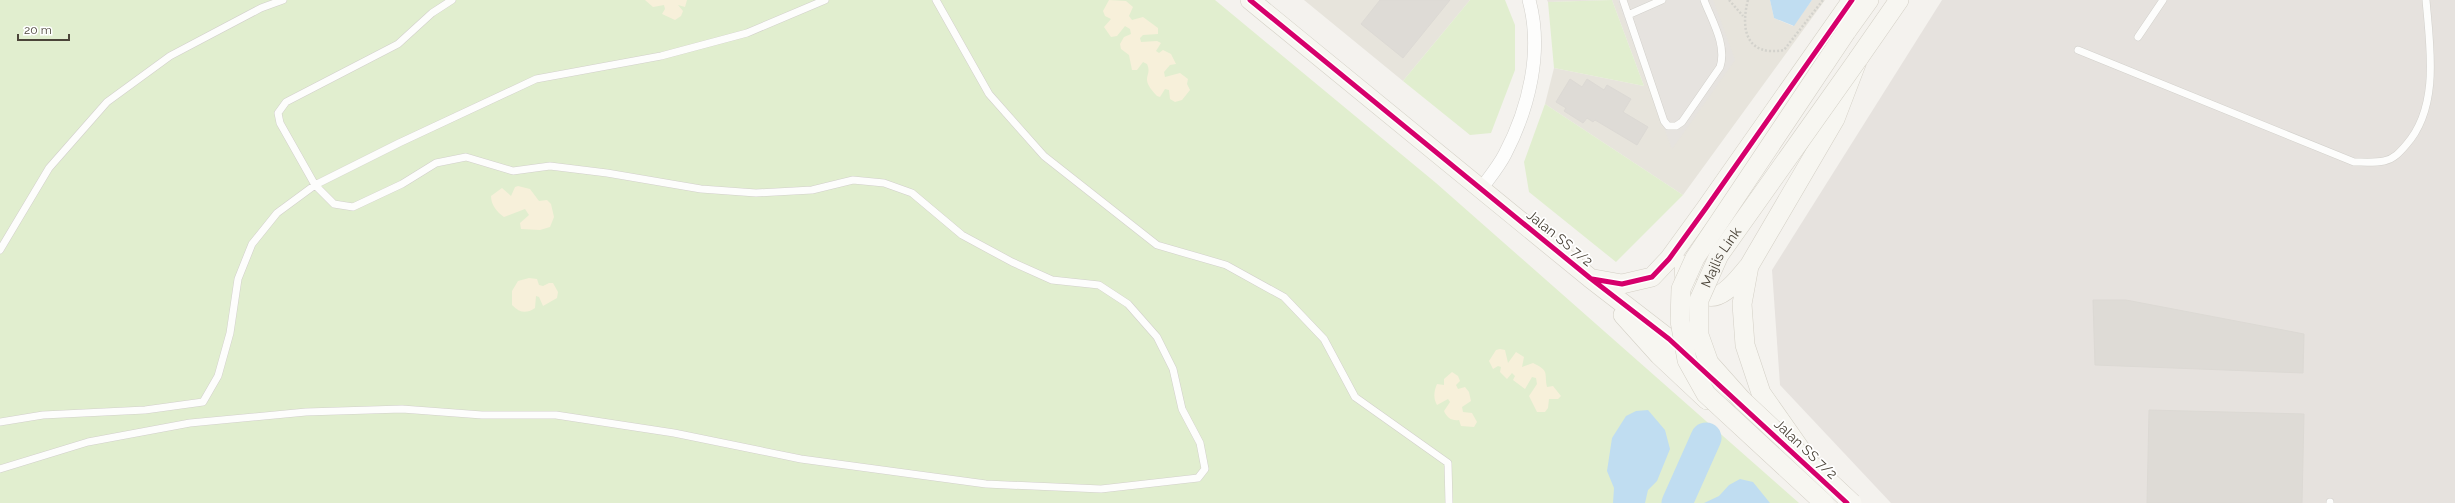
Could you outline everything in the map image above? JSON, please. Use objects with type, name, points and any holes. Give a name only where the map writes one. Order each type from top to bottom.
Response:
[{"type":"street","name":"Jalan SS 7/2","points":[[1250,0],[1590,278],[1669,339],[1847,503]]},
{"type":"street","points":[[1481,189],[1505,154],[1529,94],[1534,45],[1529,0]]},
{"type":"street","points":[[1590,278],[1622,284],[1652,277],[1669,258],[1706,208],[1852,0]]},
{"type":"street","name":"Majlis Link","points":[[1824,503],[1706,394],[1687,360],[1680,321],[1681,289],[1695,258],[1869,0]]},
{"type":"street","name":"Majlis Link","points":[[1852,503],[1742,400],[1709,363],[1699,335],[1699,300],[1719,255],[1899,0]]},
{"type":"street","points":[[1706,208],[1689,241],[1684,266],[1685,283],[1705,296],[1718,294],[1728,288],[1749,266],[1835,119],[1858,59]]},
{"type":"street","points":[[1749,266],[1742,304],[1745,345],[1761,393],[1824,482]]},
{"type":"street","name":"Jalan SS 7/2","points":[[1590,278],[1659,355],[1816,503]]},
{"type":"lane","points":[[0,250],[48,168],[106,102],[170,56],[261,8],[283,0]]},
{"type":"lane","points":[[0,469],[88,442],[190,423],[306,412],[402,409],[482,416],[556,416],[674,433],[801,459],[986,484],[1101,489],[1198,478],[1205,470],[1200,443],[1182,409],[1173,368],[1156,337],[1128,304],[1099,285],[1052,280],[1012,262],[962,235],[912,193],[884,183],[853,180],[812,190],[756,193],[701,189],[607,173],[550,166],[513,171],[466,157],[436,163],[402,184],[353,207],[334,204],[315,185],[280,123],[278,113],[286,102],[398,44],[432,13],[452,0]]},
{"type":"lane","points":[[0,422],[43,416],[145,410],[204,402],[218,376],[230,333],[238,279],[252,244],[277,213],[315,185],[399,143],[536,79],[661,56],[747,33],[825,0]]},
{"type":"lane","points":[[936,0],[989,94],[1044,156],[1156,245],[1226,265],[1284,297],[1324,339],[1355,396],[1448,463],[1449,503]]},
{"type":"lane","points":[[1623,0],[1664,120],[1668,126],[1676,126],[1682,122],[1720,67],[1724,57],[1722,45],[1704,0]]},
{"type":"lane","points":[[1628,14],[1662,0]]},
{"type":"lane","points":[[2138,37],[2163,0]]},
{"type":"lane","points":[[2078,50],[2354,162],[2384,161],[2395,156],[2418,132],[2427,110],[2431,53],[2426,0]]},
{"type":"path","points":[[1730,0],[1744,16]]},
{"type":"path","points":[[1748,0],[1744,16],[1749,40],[1757,49],[1771,52],[1784,50],[1823,0]]},
{"type":"shaded area","points":[[1304,0],[1470,0],[1403,81]]},
{"type":"shaded area","points":[[1547,0],[1612,0],[1548,2]]},
{"type":"shaded area","points":[[1612,0],[1770,0],[1774,18],[1793,26],[1812,0],[1825,0],[1683,195],[1545,104],[1554,68],[1644,86]]},
{"type":"shaded area","points":[[1617,0],[1713,0],[1735,60],[1672,149]]},
{"type":"shaded area","points":[[1942,0],[2455,0],[2455,503],[1891,503],[1780,385],[1772,270]]},
{"type":"green space","points":[[0,0],[1215,0],[1436,183],[1799,503],[0,503]]},
{"type":"green space","points":[[1470,0],[1505,0],[1515,25],[1515,70],[1491,133],[1470,135],[1403,81]]},
{"type":"green space","points":[[1612,0],[1644,86],[1554,68],[1548,2]]},
{"type":"green space","points":[[1545,104],[1683,195],[1616,262],[1529,192],[1524,162]]},
{"type":"sand","points":[[645,0],[687,0],[685,7],[678,5],[683,11],[681,16],[675,20],[662,14],[665,9],[664,5],[653,7]]},
{"type":"sand","points":[[1109,0],[1126,1],[1133,7],[1129,16],[1132,20],[1143,17],[1158,28],[1158,34],[1143,35],[1140,38],[1141,42],[1157,41],[1161,43],[1156,51],[1159,53],[1163,50],[1171,54],[1176,64],[1170,65],[1164,72],[1165,77],[1180,73],[1188,79],[1187,84],[1190,90],[1182,100],[1175,102],[1170,99],[1169,90],[1165,89],[1160,97],[1157,96],[1147,81],[1147,64],[1143,62],[1137,70],[1132,70],[1129,55],[1121,49],[1120,44],[1124,37],[1131,34],[1130,29],[1125,26],[1117,36],[1111,37],[1104,27],[1111,19],[1105,16],[1103,11]]},
{"type":"sand","points":[[518,186],[530,189],[539,201],[547,200],[551,204],[554,217],[550,227],[540,230],[521,229],[520,223],[529,215],[525,209],[504,217],[497,211],[493,205],[491,196],[502,188],[511,196],[515,187]]},
{"type":"sand","points":[[529,278],[537,279],[539,285],[543,286],[553,283],[558,292],[557,298],[543,306],[539,297],[536,296],[535,308],[523,312],[512,305],[512,291],[518,281]]},
{"type":"sand","points":[[1496,350],[1505,350],[1508,363],[1516,352],[1524,357],[1522,367],[1533,363],[1544,370],[1547,387],[1553,386],[1561,396],[1558,399],[1549,399],[1548,408],[1545,412],[1537,412],[1529,396],[1537,384],[1536,378],[1532,377],[1525,389],[1513,380],[1515,376],[1512,373],[1507,379],[1500,372],[1501,367],[1498,366],[1493,369],[1489,361]]},
{"type":"sand","points":[[1452,372],[1458,376],[1460,381],[1456,385],[1458,389],[1465,387],[1469,392],[1471,401],[1462,407],[1463,412],[1472,413],[1477,422],[1474,427],[1461,426],[1459,420],[1454,420],[1447,416],[1444,411],[1450,402],[1448,399],[1437,405],[1435,400],[1434,394],[1437,384],[1444,385],[1444,379]]},
{"type":"water","points":[[1770,0],[1812,0],[1794,26],[1774,18]]},
{"type":"water","points":[[1648,410],[1665,430],[1670,449],[1657,481],[1648,490],[1645,503],[1613,503],[1614,488],[1607,471],[1612,438],[1626,416],[1636,411]]},
{"type":"water","points":[[1740,479],[1753,482],[1770,503],[1704,503],[1719,496],[1729,485]]},
{"type":"building","points":[[1380,0],[1450,0],[1403,58],[1361,24]]},
{"type":"building","points":[[1570,79],[1582,87],[1587,79],[1604,90],[1607,85],[1631,99],[1623,112],[1648,127],[1637,145],[1595,120],[1593,122],[1587,118],[1583,123],[1564,111],[1566,108],[1556,102]]},
{"type":"building","points":[[2093,300],[2126,300],[2304,334],[2303,373],[2095,365]]},
{"type":"building","points":[[2149,410],[2304,414],[2302,503],[2147,503]]},
{"type":"waterway","points":[[1677,503],[1706,438]]},
{"type":"cycle path","points":[[1250,0],[1590,278],[1669,339],[1847,503]]},
{"type":"cycle path","points":[[1592,279],[1622,284],[1652,277],[1669,259],[1852,0]]}]
